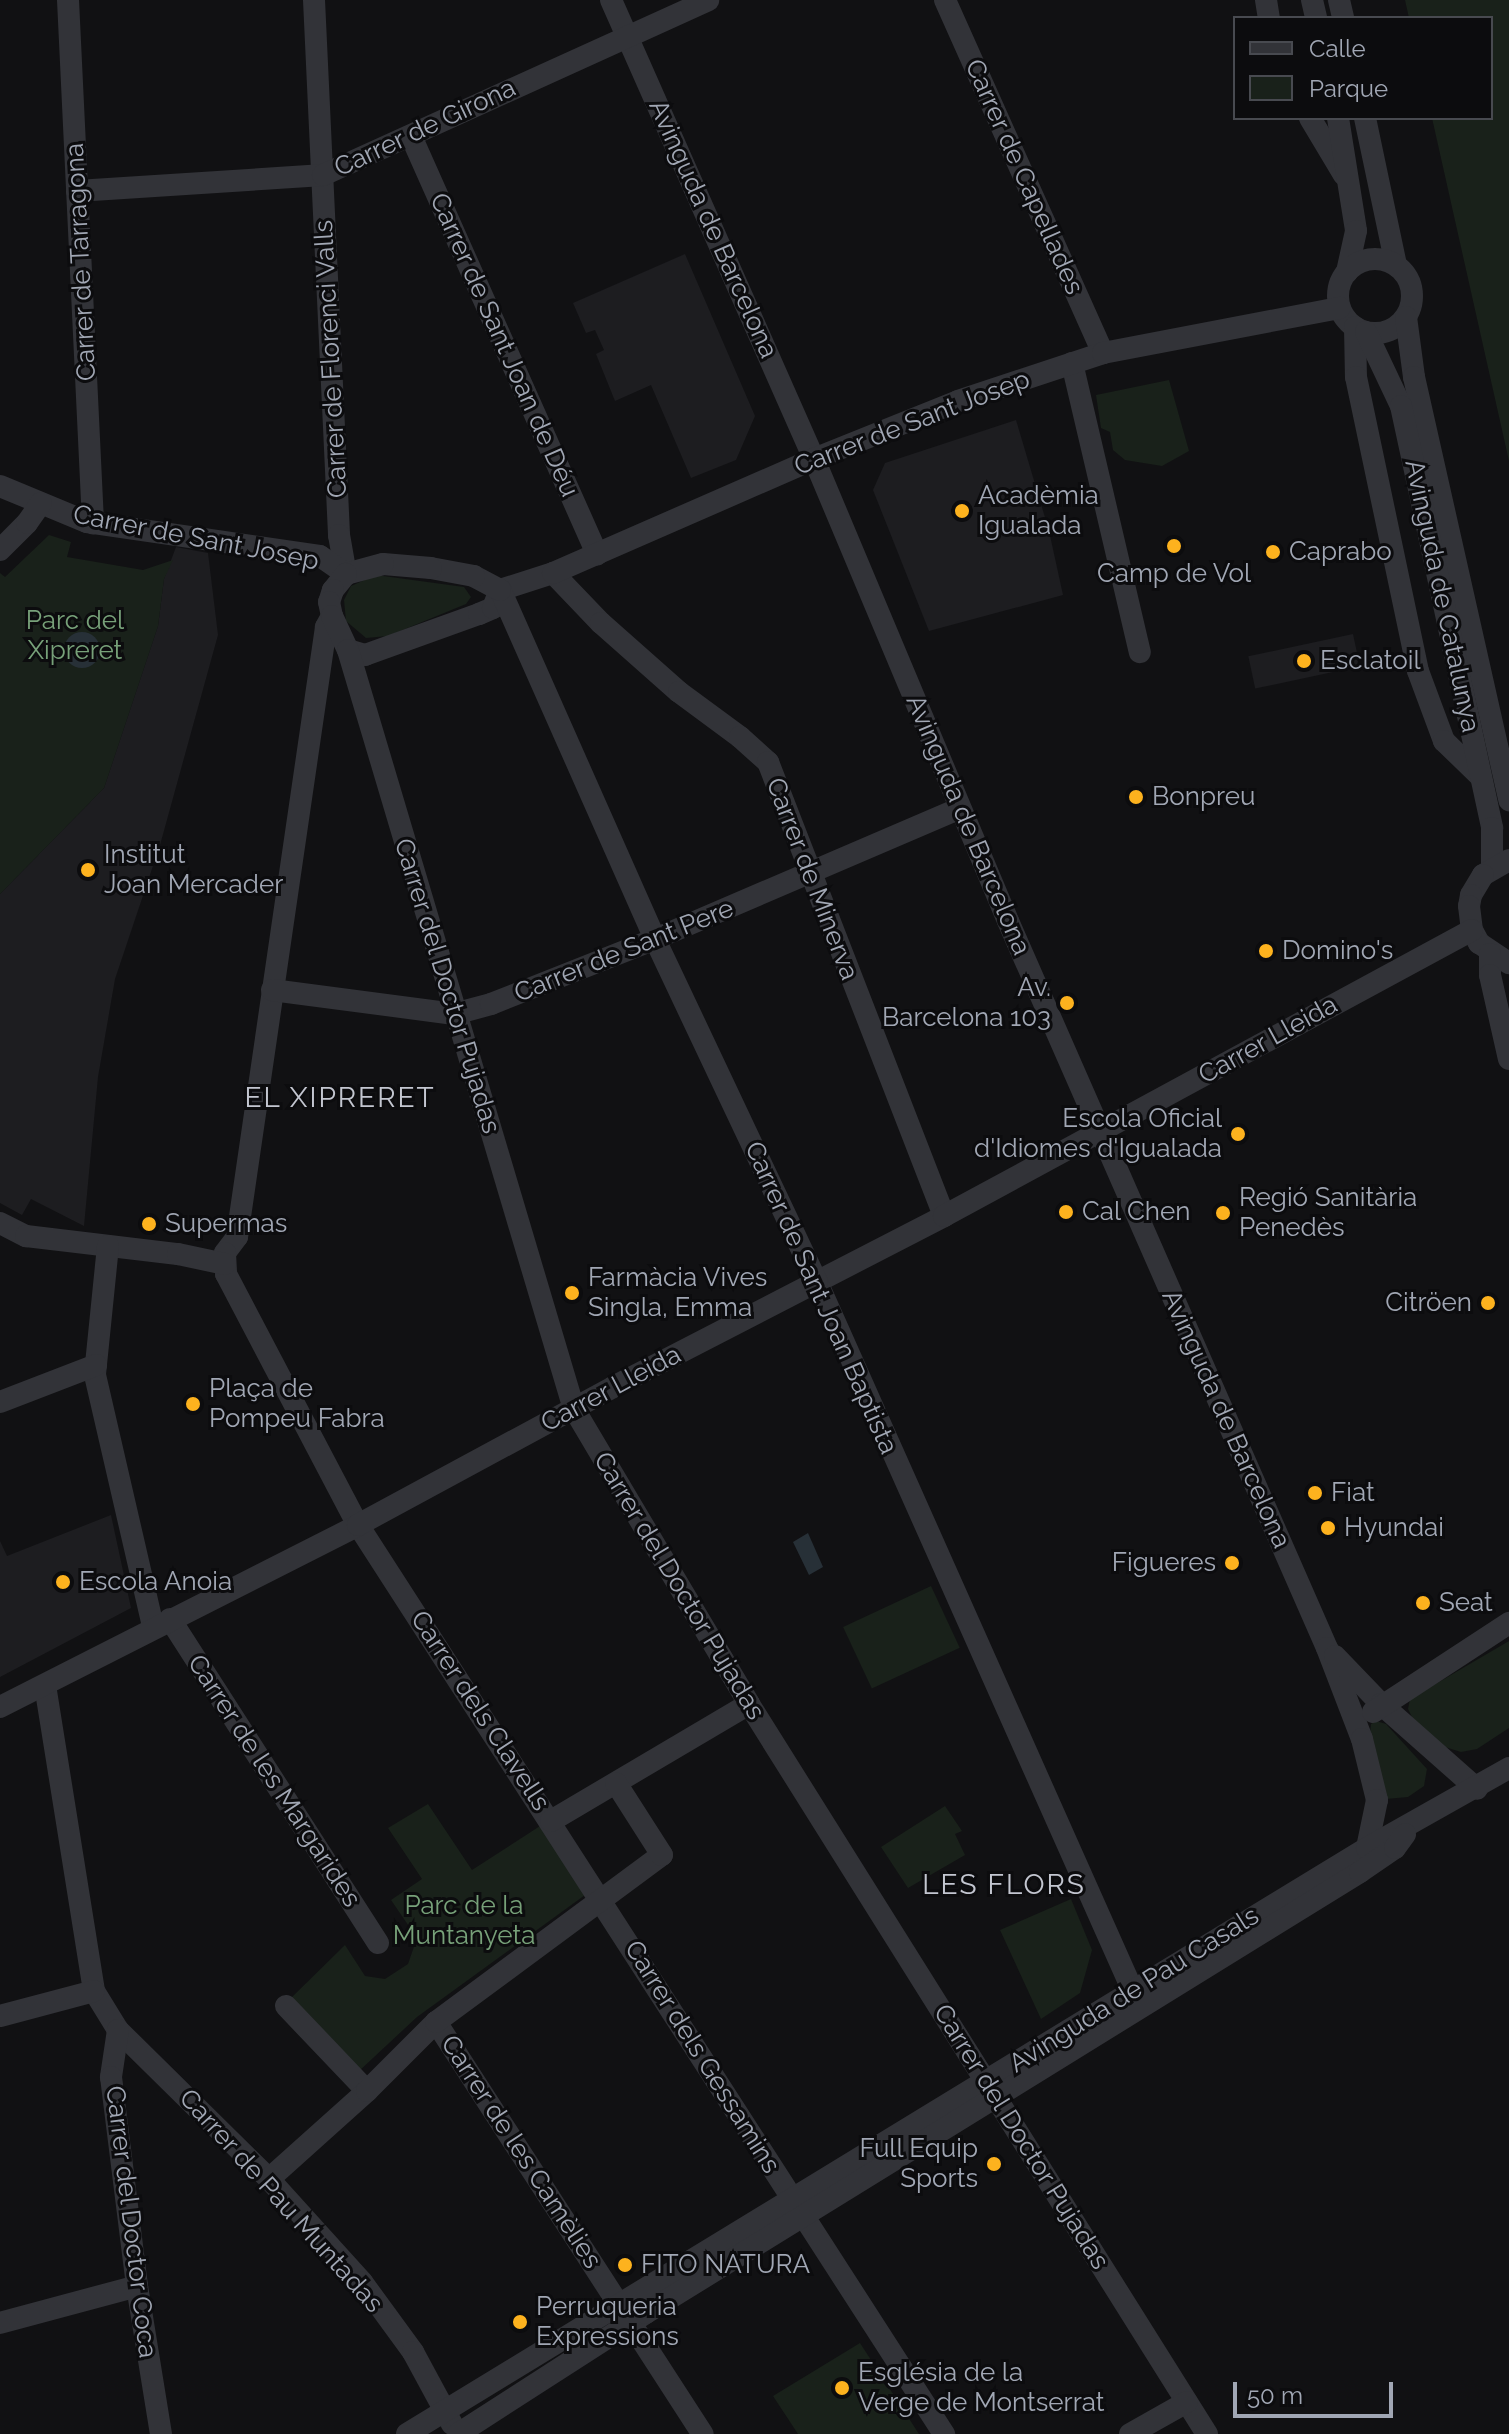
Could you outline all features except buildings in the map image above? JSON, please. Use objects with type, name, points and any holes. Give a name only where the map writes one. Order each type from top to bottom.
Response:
[{"type":"street","name":"Carrer de Tarragona","points":[[68,0],[93,523]]},
{"type":"street","name":"Carrer de Florenci Valls","points":[[314,0],[339,535],[346,574]]},
{"type":"street","name":"Avinguda de Barcelona","points":[[611,0],[814,459],[960,808],[1327,1648],[1357,1726],[1377,1800]]},
{"type":"street","name":"Carrer de Girona","points":[[77,191],[323,175],[626,34],[708,0]]},
{"type":"street","name":"Carrer de Capellades","points":[[945,0],[1103,353]]},
{"type":"street","points":[[1311,120],[1351,185]]},
{"type":"street","points":[[1338,120],[1356,231],[1347,272]]},
{"type":"street","points":[[1365,120],[1396,265],[1412,289],[1406,317],[1389,331],[1361,330],[1340,308],[1340,282],[1347,272],[1365,260],[1386,260],[1396,265]]},
{"type":"street","name":"Carrer de Sant Joan de Déu","points":[[411,136],[597,554]]},
{"type":"street","name":"Carrer de Sant Josep","points":[[500,590],[553,573],[814,459],[958,401],[1103,353],[1340,308]]},
{"type":"street","name":"Avinguda de Catalunya","points":[[1406,317],[1414,377],[1509,800]]},
{"type":"street","points":[[1361,330],[1356,377],[1418,671],[1444,741],[1480,777]]},
{"type":"street","name":"Avinguda de Catalunya","points":[[1361,330],[1401,406],[1501,863]]},
{"type":"street","points":[[1072,363],[1140,652]]},
{"type":"street","name":"Carrer de Sant Josep","points":[[0,486],[93,523],[320,556],[346,574]]},
{"type":"street","points":[[0,550],[27,523],[41,503]]},
{"type":"street","points":[[348,650],[365,655],[479,614],[493,608],[500,590],[474,576],[383,564],[346,574],[329,602],[332,616],[326,627],[237,1237],[225,1253],[226,1274],[358,1525]]},
{"type":"street","name":"Carrer de Minerva","points":[[553,573],[646,663],[768,762],[809,876],[944,1216]]},
{"type":"street","name":"Carrer de Sant Joan Baptista","points":[[500,590],[655,939],[817,1282],[1136,1999]]},
{"type":"street","name":"Carrer del Doctor Pujadas","points":[[332,616],[348,650],[574,1409],[749,1704],[1207,2434]]},
{"type":"street","name":"Carrer de Sant Pere","points":[[272,990],[454,1014],[491,1004],[655,939],[809,876],[960,808]]},
{"type":"street","points":[[1501,863],[1471,895],[1472,930],[1500,958],[1490,975],[1509,1059]]},
{"type":"street","name":"Carrer Lleida","points":[[0,1707],[358,1525],[944,1216],[1472,930]]},
{"type":"street","points":[[0,1223],[26,1236],[178,1254],[225,1264]]},
{"type":"street","name":"Carrer de les Margarides","points":[[108,1246],[95,1375],[162,1623],[378,1943]]},
{"type":"street","points":[[0,1402],[96,1365]]},
{"type":"street","name":"Carrer dels Clavells","points":[[358,1525],[601,1898]]},
{"type":"street","points":[[1357,1726],[1381,1704],[1509,1623]]},
{"type":"street","points":[[1327,1648],[1381,1704],[1477,1789]]},
{"type":"street","points":[[45,1685],[94,1991],[118,2030]]},
{"type":"street","points":[[551,1821],[749,1704]]},
{"type":"street","name":"Avinguda de Pau Casals","points":[[458,2434],[627,2314],[992,2090],[1367,1848],[1477,1789],[1509,1768]]},
{"type":"street","points":[[269,2179],[367,2091],[436,2022],[662,1855],[616,1783]]},
{"type":"street","points":[[1367,1848],[1377,1800],[1412,1825]]},
{"type":"street","name":"Avinguda de Pau Casals","points":[[1136,1999],[1381,1858],[1395,1848],[1412,1825]]},
{"type":"street","name":"Carrer dels Gessamins","points":[[601,1898],[944,2434]]},
{"type":"street","points":[[0,2016],[94,1991]]},
{"type":"street","points":[[286,2006],[367,2091]]},
{"type":"street","name":"Carrer de les Camèlies","points":[[436,2022],[703,2434]]},
{"type":"street","name":"Carrer de Pau Muntadas","points":[[118,2030],[147,2055],[269,2179],[362,2282],[413,2352],[458,2434]]},
{"type":"street","name":"Carrer del Doctor Coca","points":[[118,2030],[111,2077],[137,2286],[161,2434]]},
{"type":"street","points":[[111,2077],[119,2071],[135,2068],[147,2055]]},
{"type":"street","points":[[0,2323],[137,2286]]},
{"type":"street","name":"Avinguda de Pau Casals","points":[[407,2434],[627,2314]]},
{"type":"street","points":[[1130,2434],[1187,2402]]},
{"type":"shaded area","points":[[685,254],[755,416],[736,460],[691,478],[651,385],[615,401],[596,354],[604,350],[595,330],[586,333],[573,303]]},
{"type":"shaded area","name":"Acadèmia Igualada","points":[[1016,420],[1049,531],[1063,595],[929,631],[873,490],[885,463]]},
{"type":"shaded area","name":"Institut Joan Mercader","points":[[176,547],[208,553],[218,635],[160,845],[115,979],[98,1077],[84,1226],[31,1199],[22,1215],[0,1203],[0,894],[104,788],[158,626],[164,579]]},
{"type":"shaded area","points":[[82,632],[95,637],[100,650],[95,663],[82,668],[69,663],[64,650],[69,637]]},
{"type":"shaded area","name":"Esclatoil","points":[[1353,634],[1360,666],[1255,689],[1248,656]]},
{"type":"shaded area","name":"Escola Anoia","points":[[111,1515],[131,1608],[0,1677],[0,1541],[7,1556]]},
{"type":"shaded area","points":[[808,1533],[823,1567],[809,1575],[793,1542]]},
{"type":"green space","points":[[1405,0],[1509,0],[1509,461],[1432,120],[1493,120],[1493,16],[1409,16]]},
{"type":"green space","points":[[1169,380],[1189,451],[1162,466],[1125,460],[1113,450],[1110,432],[1101,428],[1096,395]]},
{"type":"green space","name":"Parc del Xipreret","points":[[49,535],[71,542],[67,557],[143,570],[173,560],[164,579],[158,626],[104,788],[0,894],[0,573],[5,577]]},
{"type":"green space","points":[[376,575],[464,587],[471,597],[466,604],[388,636],[366,638],[346,621],[344,600],[351,586]]},
{"type":"green space","points":[[931,1586],[960,1648],[872,1689],[843,1627]]},
{"type":"green space","points":[[1509,1641],[1509,1728],[1477,1749],[1461,1752],[1445,1747],[1415,1723],[1408,1709],[1410,1699]]},
{"type":"green space","points":[[1376,1721],[1386,1724],[1427,1769],[1424,1786],[1408,1797],[1386,1799],[1370,1734],[1371,1724]]},
{"type":"green space","name":"Parc de la Muntanyeta","points":[[428,1804],[472,1870],[540,1826],[585,1895],[417,2017],[358,2072],[290,1999],[345,1945],[365,1976],[385,1979],[408,1964],[417,1938],[391,1900],[422,1879],[388,1828]]},
{"type":"green space","points":[[945,1806],[962,1831],[955,1834],[965,1855],[908,1888],[881,1847]]},
{"type":"green space","points":[[1071,1899],[1092,1950],[1080,1993],[1041,2019],[1000,1930]]},
{"type":"green space","points":[[860,2343],[919,2434],[798,2434],[773,2396]]},
{"type":"place","name":"Acadèmia Igualada","points":[[962,511]]},
{"type":"place","name":"Camp de Vol","points":[[1174,546]]},
{"type":"place","name":"Caprabo","points":[[1273,552]]},
{"type":"place","name":"Esclatoil","points":[[1304,661]]},
{"type":"place","name":"Bonpreu","points":[[1136,797]]},
{"type":"place","name":"Institut Joan Mercader","points":[[88,870]]},
{"type":"place","name":"Domino's","points":[[1266,951]]},
{"type":"place","name":"Av. Barcelona 103","points":[[1067,1003]]},
{"type":"place","name":"Escola Oficial d'Idiomes d'Igualada","points":[[1238,1134]]},
{"type":"place","name":"Cal Chen","points":[[1066,1212]]},
{"type":"place","name":"Regió Sanitària Penedès","points":[[1223,1213]]},
{"type":"place","name":"Supermas","points":[[149,1224]]},
{"type":"place","name":"Farmàcia Vives Singla, Emma","points":[[572,1293]]},
{"type":"place","name":"Citröen","points":[[1488,1303]]},
{"type":"place","name":"Plaça de Pompeu Fabra","points":[[193,1404]]},
{"type":"place","name":"Fiat","points":[[1315,1493]]},
{"type":"place","name":"Hyundai","points":[[1328,1528]]},
{"type":"place","name":"Figueres","points":[[1232,1563]]},
{"type":"place","name":"Escola Anoia","points":[[63,1582]]},
{"type":"place","name":"Seat","points":[[1423,1603]]},
{"type":"place","name":"Full Equip Sports","points":[[994,2164]]},
{"type":"place","name":"FITO NATURA","points":[[625,2265]]},
{"type":"place","name":"Perruqueria Expressions","points":[[520,2322]]},
{"type":"place","name":"Església de la Verge de Montserrat","points":[[842,2388]]},
{"type":"district","name":"EL XIPRERET","points":[[340,1098]]},
{"type":"district","name":"LES FLORS","points":[[1004,1885]]}]
